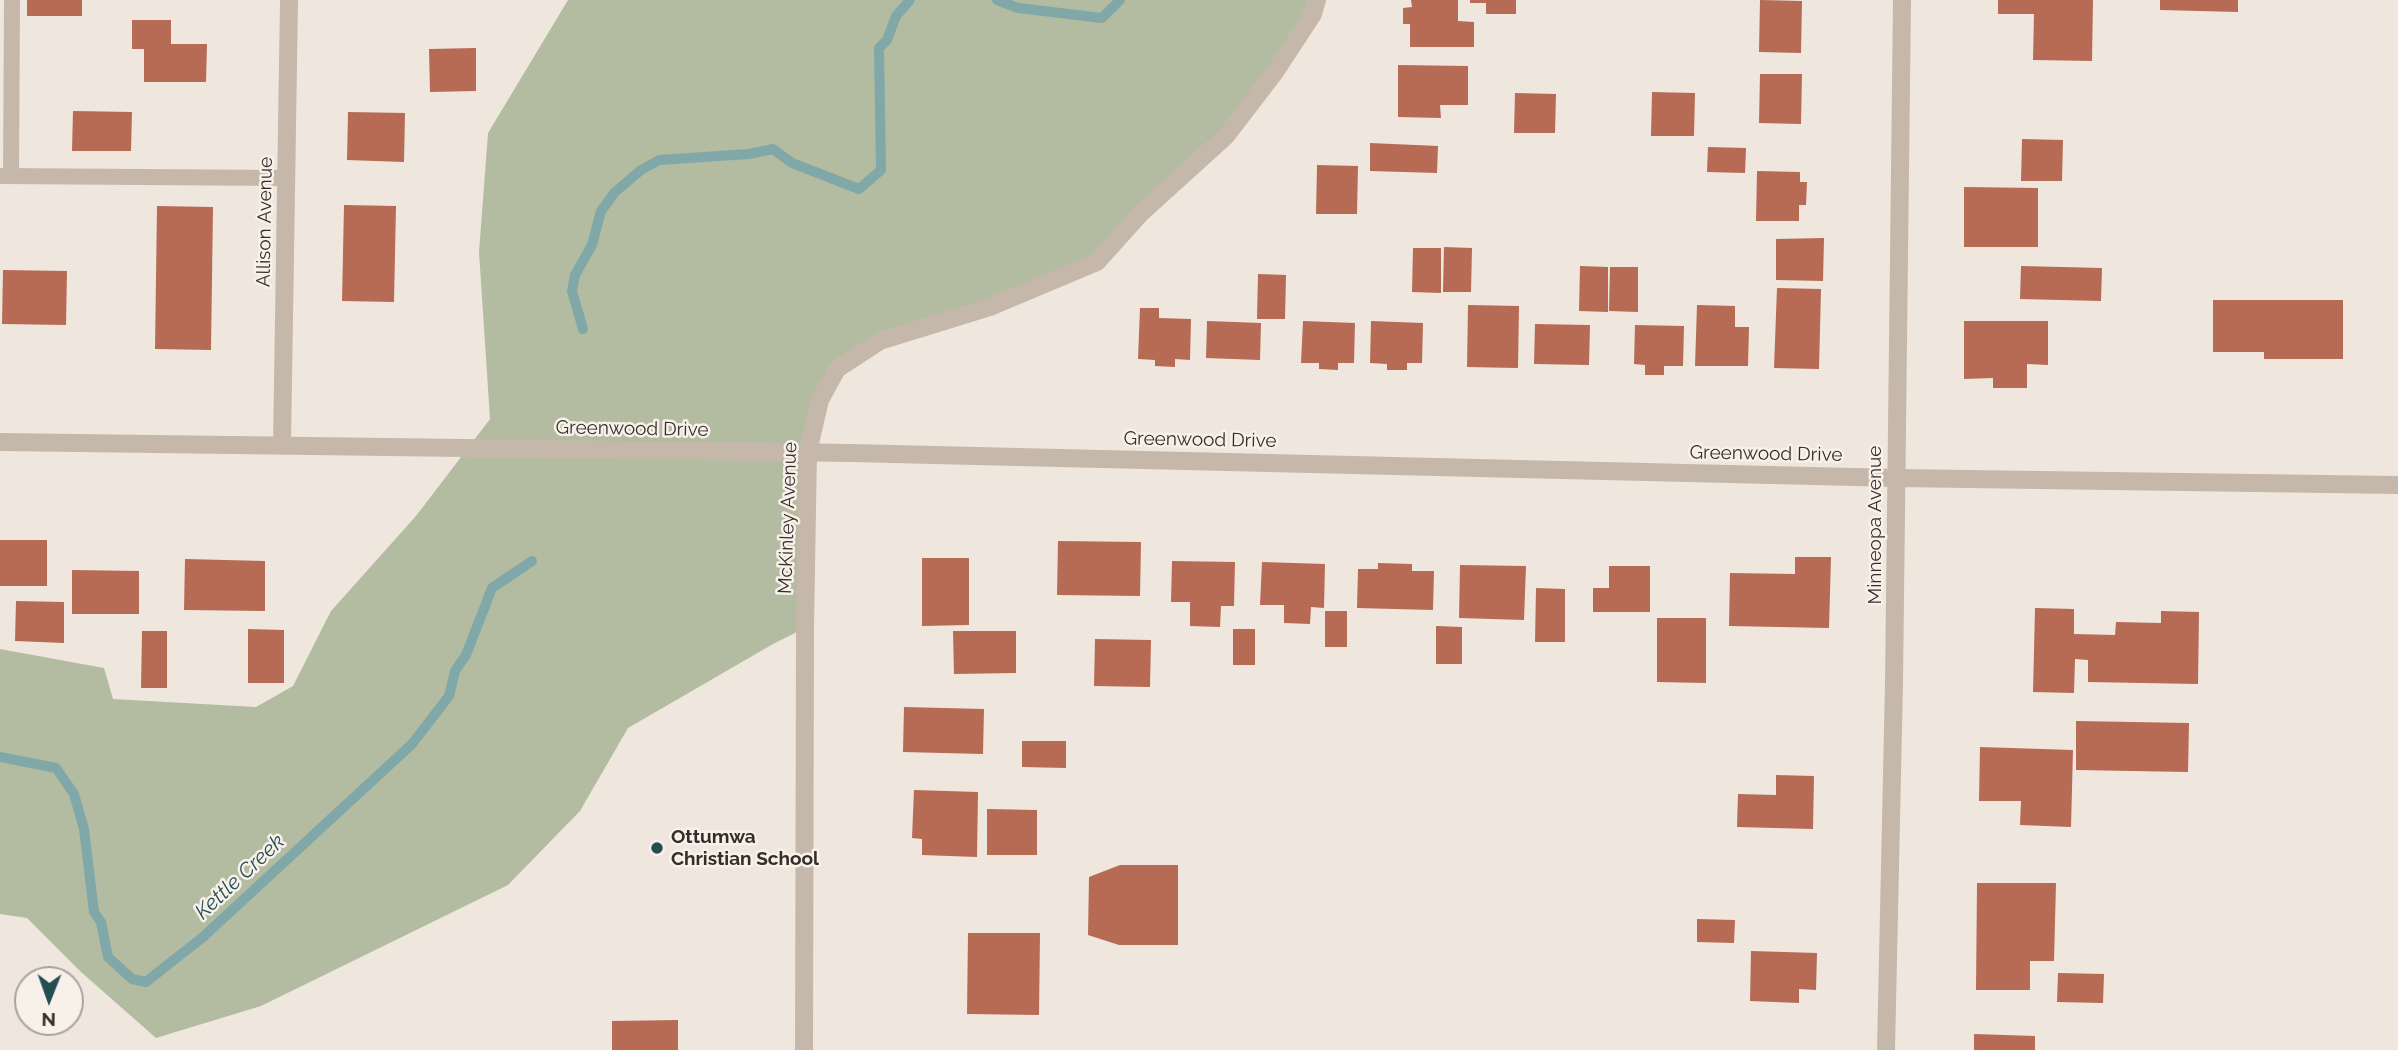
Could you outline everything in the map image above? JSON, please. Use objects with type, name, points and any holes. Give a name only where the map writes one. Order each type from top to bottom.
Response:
[{"type":"street","name":"Allison Avenue","points":[[282,445],[289,0]]},
{"type":"street","name":"McKinley Avenue","points":[[804,1050],[808,452],[820,400],[836,369],[880,341],[990,307],[1097,262],[1141,214],[1226,136],[1290,49],[1313,14],[1317,0]]},
{"type":"street","name":"Minneopa Avenue","points":[[1886,1050],[1894,717],[1902,0]]},
{"type":"street","name":"Greenwood Drive","points":[[0,442],[808,452],[1896,478],[2398,485]]},
{"type":"lane","points":[[12,0],[6,176],[286,178]]},
{"type":"green space","points":[[568,0],[1317,0],[1275,72],[1097,262],[880,341],[837,369],[820,400],[805,628],[628,728],[580,811],[508,885],[261,1006],[156,1038],[84,975],[84,966],[75,966],[27,918],[0,914],[0,649],[104,668],[113,699],[256,707],[293,686],[331,611],[416,516],[490,419],[479,252],[488,133]]},
{"type":"building","points":[[27,0],[82,0],[82,16],[27,16]]},
{"type":"building","points":[[1411,0],[1458,0],[1458,21],[1474,22],[1474,47],[1410,47],[1410,24],[1403,24],[1403,8],[1412,7]]},
{"type":"building","points":[[1470,0],[1516,0],[1516,14],[1486,14],[1486,3],[1470,3]]},
{"type":"building","points":[[1760,0],[1802,1],[1801,53],[1759,52]]},
{"type":"building","points":[[1998,0],[2093,0],[2092,61],[2033,60],[2034,14],[1998,14]]},
{"type":"building","points":[[2160,0],[2238,0],[2238,12],[2160,10]]},
{"type":"building","points":[[132,20],[171,20],[171,44],[207,44],[206,82],[144,82],[144,49],[132,49]]},
{"type":"building","points":[[476,48],[476,91],[430,92],[429,49]]},
{"type":"building","points":[[1398,65],[1468,66],[1468,105],[1440,105],[1441,118],[1398,117]]},
{"type":"building","points":[[1760,74],[1802,74],[1801,124],[1759,123]]},
{"type":"building","points":[[1652,92],[1695,93],[1694,136],[1651,136]]},
{"type":"building","points":[[1515,93],[1556,94],[1555,133],[1514,133]]},
{"type":"building","points":[[73,111],[132,112],[131,151],[72,151]]},
{"type":"building","points":[[348,112],[405,113],[404,162],[347,160]]},
{"type":"building","points":[[2022,139],[2063,140],[2062,181],[2021,181]]},
{"type":"building","points":[[1370,143],[1438,146],[1437,173],[1370,171]]},
{"type":"building","points":[[1708,147],[1746,148],[1745,173],[1707,172]]},
{"type":"building","points":[[1317,165],[1358,166],[1357,214],[1316,214]]},
{"type":"building","points":[[1757,171],[1800,172],[1800,182],[1807,182],[1806,205],[1799,205],[1799,221],[1756,221]]},
{"type":"building","points":[[1964,187],[2038,188],[2038,247],[1964,247]]},
{"type":"building","points":[[344,205],[396,206],[394,302],[342,301]]},
{"type":"building","points":[[157,206],[213,207],[211,350],[155,349]]},
{"type":"building","points":[[1824,238],[1823,281],[1776,280],[1776,239]]},
{"type":"building","points":[[1444,247],[1472,248],[1471,292],[1443,292]]},
{"type":"building","points":[[1413,248],[1441,248],[1441,293],[1412,292]]},
{"type":"building","points":[[1580,266],[1608,267],[1608,312],[1579,311]]},
{"type":"building","points":[[2021,266],[2102,268],[2101,301],[2020,299]]},
{"type":"building","points":[[1610,267],[1638,267],[1638,312],[1609,311]]},
{"type":"building","points":[[3,270],[67,271],[66,325],[2,324]]},
{"type":"building","points":[[1258,274],[1286,275],[1285,319],[1257,319]]},
{"type":"building","points":[[1777,288],[1821,289],[1819,369],[1774,368]]},
{"type":"building","points":[[2213,300],[2343,300],[2343,359],[2264,359],[2264,352],[2213,352]]},
{"type":"building","points":[[1468,305],[1519,306],[1518,368],[1467,367]]},
{"type":"building","points":[[1697,305],[1735,306],[1735,327],[1749,327],[1748,366],[1695,366]]},
{"type":"building","points":[[1140,308],[1159,308],[1159,318],[1191,319],[1190,360],[1175,359],[1175,367],[1155,366],[1155,360],[1138,359]]},
{"type":"building","points":[[1207,321],[1261,323],[1260,360],[1206,358]]},
{"type":"building","points":[[1303,321],[1355,323],[1354,363],[1338,363],[1338,370],[1319,369],[1319,363],[1301,363]]},
{"type":"building","points":[[1371,321],[1423,323],[1422,363],[1407,363],[1407,370],[1387,370],[1387,364],[1370,363]]},
{"type":"building","points":[[1964,321],[2048,321],[2048,365],[2027,364],[2027,388],[1993,388],[1993,378],[1964,379]]},
{"type":"building","points":[[1535,324],[1590,325],[1589,365],[1534,364]]},
{"type":"building","points":[[1635,325],[1684,326],[1683,366],[1664,366],[1664,375],[1645,375],[1645,365],[1634,364]]},
{"type":"building","points":[[0,540],[47,540],[47,586],[0,586]]},
{"type":"building","points":[[1058,541],[1141,542],[1140,596],[1057,595]]},
{"type":"building","points":[[1795,557],[1831,557],[1829,628],[1729,626],[1730,573],[1795,574]]},
{"type":"building","points":[[922,558],[969,558],[969,625],[922,626]]},
{"type":"building","points":[[185,559],[265,561],[265,611],[184,610]]},
{"type":"building","points":[[1172,561],[1235,562],[1234,606],[1221,606],[1220,627],[1190,626],[1190,602],[1171,602]]},
{"type":"building","points":[[1262,562],[1325,564],[1324,608],[1311,607],[1310,624],[1284,623],[1284,605],[1260,605]]},
{"type":"building","points":[[1378,563],[1412,564],[1412,571],[1434,571],[1433,610],[1357,608],[1358,569],[1378,569]]},
{"type":"building","points":[[1460,565],[1526,566],[1524,620],[1459,618]]},
{"type":"building","points":[[1609,566],[1650,566],[1650,612],[1593,612],[1593,588],[1609,588]]},
{"type":"building","points":[[72,570],[139,571],[139,614],[72,614]]},
{"type":"building","points":[[1536,588],[1565,589],[1565,642],[1535,642]]},
{"type":"building","points":[[16,601],[64,602],[64,643],[15,641]]},
{"type":"building","points":[[2035,608],[2074,609],[2074,634],[2115,635],[2116,622],[2161,623],[2161,611],[2199,612],[2198,684],[2088,682],[2088,660],[2075,659],[2074,693],[2033,692]]},
{"type":"building","points":[[1325,611],[1347,611],[1347,647],[1325,647]]},
{"type":"building","points":[[1657,618],[1706,618],[1706,683],[1657,682]]},
{"type":"building","points":[[1436,626],[1462,627],[1462,664],[1436,664]]},
{"type":"building","points":[[248,629],[284,630],[284,683],[248,683]]},
{"type":"building","points":[[1233,629],[1255,629],[1255,665],[1233,665]]},
{"type":"building","points":[[142,631],[167,631],[167,688],[141,688]]},
{"type":"building","points":[[953,631],[1016,631],[1016,673],[954,674]]},
{"type":"building","points":[[1095,639],[1151,640],[1150,687],[1094,686]]},
{"type":"building","points":[[904,707],[984,709],[983,754],[903,752]]},
{"type":"building","points":[[2076,721],[2189,723],[2188,772],[2076,770]]},
{"type":"building","points":[[1022,741],[1066,741],[1066,768],[1022,767]]},
{"type":"building","points":[[1980,747],[2073,750],[2071,827],[2020,825],[2021,801],[1979,801]]},
{"type":"building","points":[[1776,775],[1814,776],[1813,829],[1737,827],[1738,794],[1776,795]]},
{"type":"building","points":[[914,790],[978,792],[977,857],[922,855],[922,839],[912,838]]},
{"type":"building","points":[[987,809],[1037,810],[1037,855],[987,855]]},
{"type":"building","points":[[1120,865],[1178,865],[1178,945],[1119,945],[1088,935],[1089,877]]},
{"type":"building","points":[[1977,883],[2056,883],[2054,961],[2030,961],[2030,990],[1976,990]]},
{"type":"building","points":[[1697,919],[1735,920],[1734,943],[1697,942]]},
{"type":"building","points":[[968,933],[1040,933],[1039,1015],[967,1014]]},
{"type":"building","points":[[1751,951],[1817,953],[1816,990],[1799,989],[1799,1003],[1750,1001]]},
{"type":"building","points":[[2058,973],[2104,974],[2103,1003],[2057,1002]]},
{"type":"building","points":[[678,1020],[678,1050],[612,1050],[612,1021]]},
{"type":"building","points":[[1974,1034],[2035,1036],[2035,1050],[1974,1050]]},
{"type":"waterway","name":"Kettle Creek","points":[[583,329],[572,291],[575,275],[592,245],[601,211],[615,192],[641,170],[659,160],[749,154],[773,149],[792,163],[859,189],[881,170],[879,48],[887,40],[896,16],[910,0]]},
{"type":"waterway","name":"Kettle Creek","points":[[997,0],[1018,8],[1102,18],[1120,0]]},
{"type":"waterway","name":"Kettle Creek","points":[[0,757],[56,768],[74,794],[84,829],[94,912],[101,922],[108,957],[132,979],[146,982],[203,937],[412,744],[449,696],[455,671],[466,655],[492,588],[532,561]]},
{"type":"place","name":"Ottumwa Christian School","points":[[657,848]]}]
